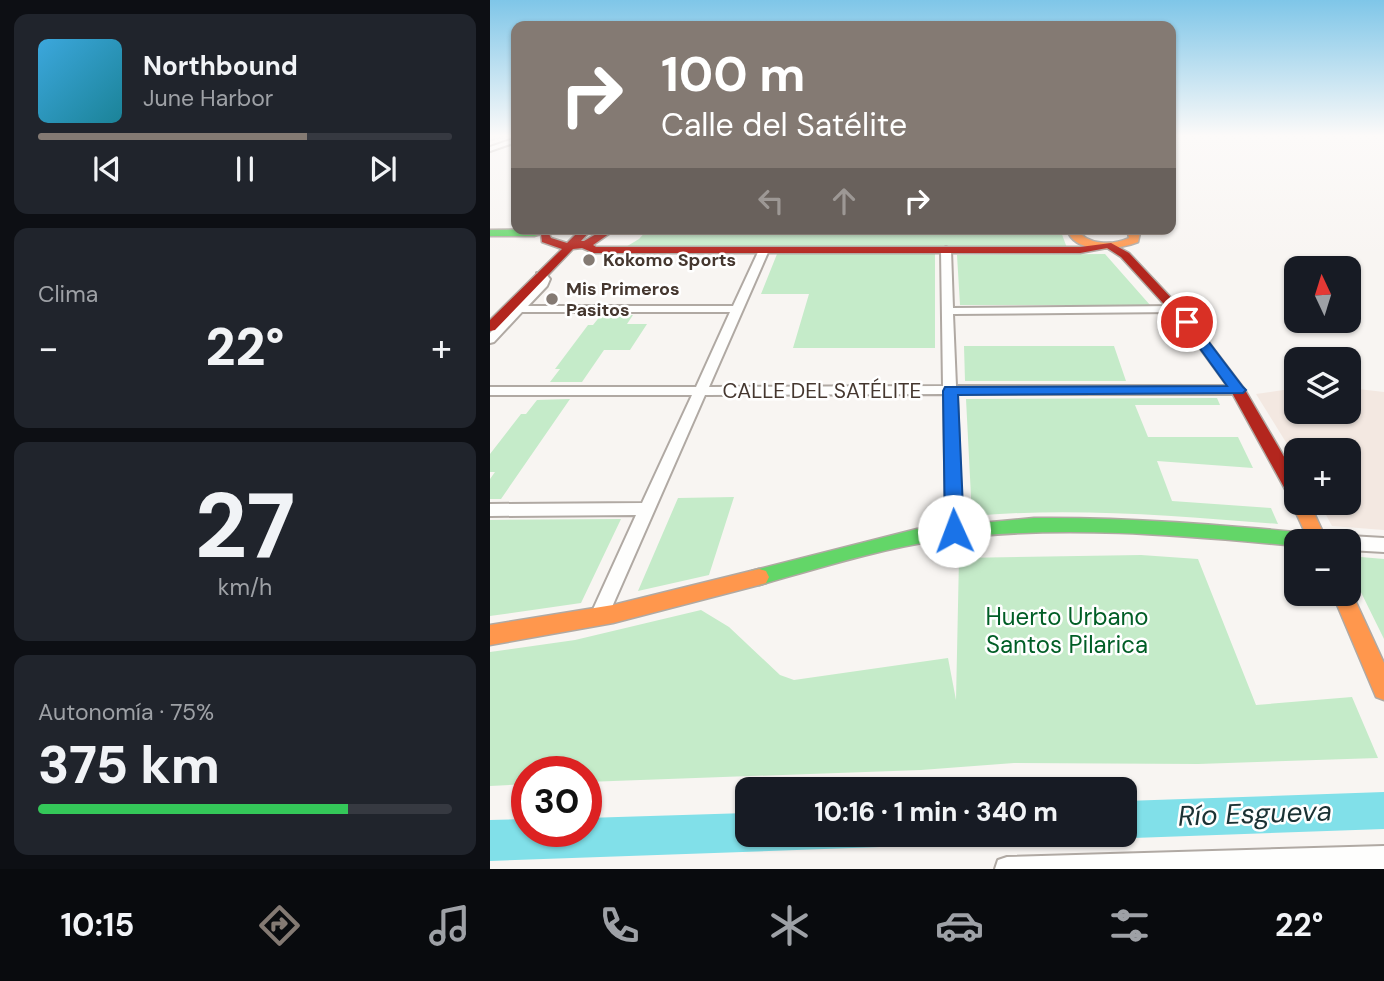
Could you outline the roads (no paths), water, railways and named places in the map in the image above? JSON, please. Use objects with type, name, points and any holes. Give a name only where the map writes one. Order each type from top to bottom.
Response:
[{"type":"street","points":[[490,233],[511,233]]},
{"type":"street","points":[[547,235],[548,243],[576,239],[597,240],[603,235]]},
{"type":"street","points":[[1074,235],[1081,240],[1116,248],[1175,309],[1202,340],[1238,390],[1284,472]]},
{"type":"street","points":[[576,239],[587,249],[594,250],[1090,250],[1116,248],[1135,235]]},
{"type":"street","points":[[490,327],[576,239]]},
{"type":"street","points":[[490,315],[576,239]]},
{"type":"street","points":[[599,616],[764,250]]},
{"type":"street","points":[[946,250],[954,531]]},
{"type":"street","points":[[490,340],[542,284],[545,279],[541,275]]},
{"type":"street","points":[[518,309],[737,309]]},
{"type":"street","points":[[949,311],[1175,309]]},
{"type":"street","name":"CALLE DEL SATÉLITE","points":[[490,391],[1238,390]]},
{"type":"street","points":[[490,510],[647,509]]},
{"type":"street","points":[[490,635],[599,616],[736,584],[855,549],[954,531],[1044,525],[1102,525],[1284,538]]},
{"type":"street","points":[[1361,543],[1384,545]]},
{"type":"street","points":[[1348,606],[1384,689]]},
{"type":"street","points":[[1007,869],[1384,858]]},
{"type":"water","name":"Río Esgueva","points":[[1384,792],[1384,829],[1137,838],[1137,801]]},
{"type":"water","points":[[735,813],[735,847],[881,847],[490,861],[490,820],[511,819],[511,847],[602,847],[602,818]]},
{"type":"place","name":"Kokomo Sports","points":[[589,260]]},
{"type":"place","name":"Mis Primeros Pasitos","points":[[552,299]]},
{"type":"park label","name":"Huerto Urbano Santos Pilarica","points":[[1067,631]]}]
